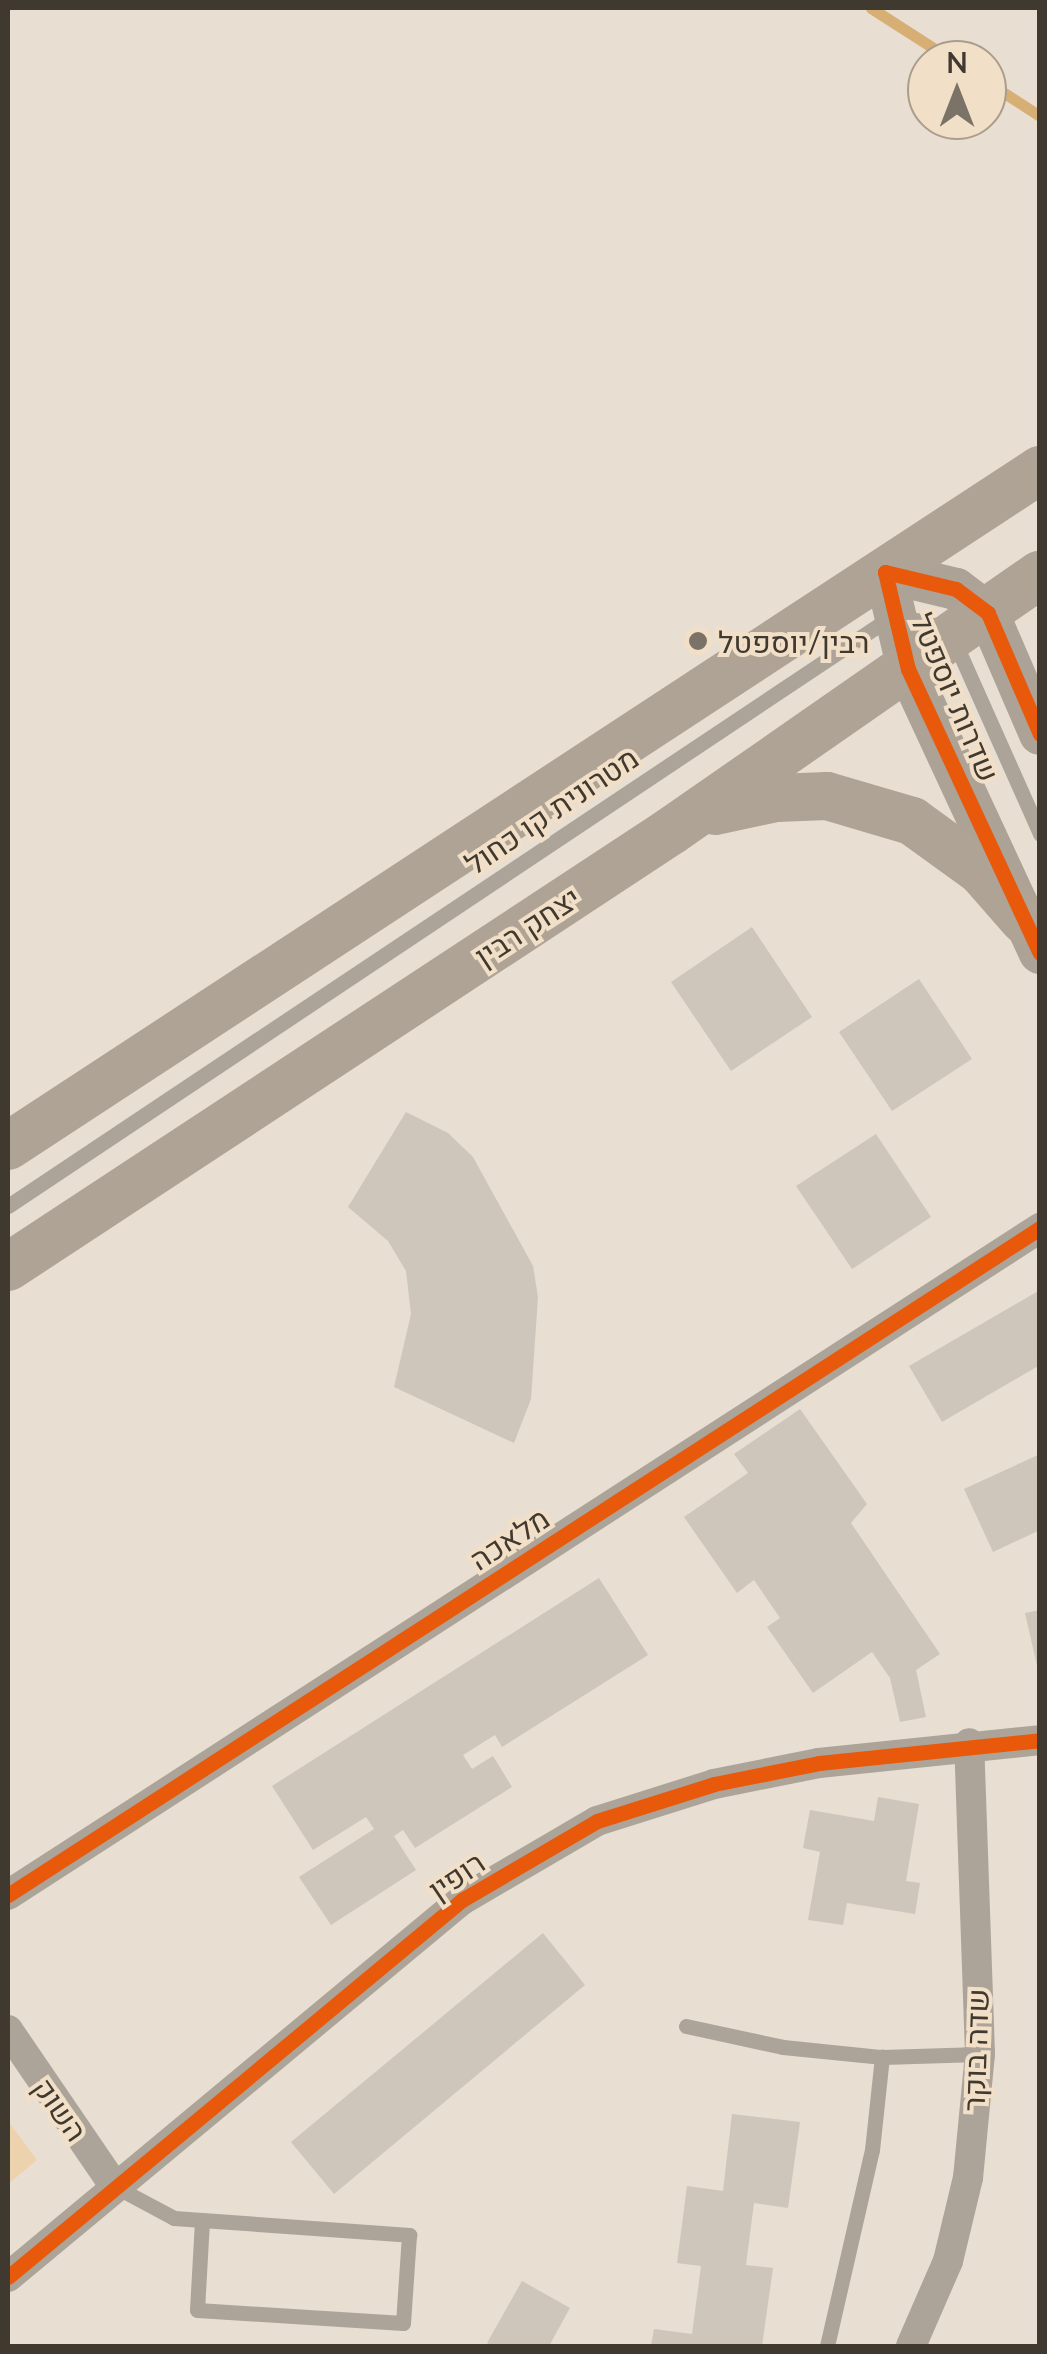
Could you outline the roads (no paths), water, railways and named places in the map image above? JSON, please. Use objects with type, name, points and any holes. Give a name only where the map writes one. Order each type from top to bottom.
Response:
[{"type":"main road","points":[[8,1146],[567,774],[888,594],[1040,470]]},
{"type":"main road","name":"יצחק רבין","points":[[8,1267],[670,831],[908,670],[1040,575]]},
{"type":"main road","points":[[670,831],[725,807],[776,798],[828,796],[857,804],[912,821],[944,840],[1032,936]]},
{"type":"street","name":"שדרות יוספטל","points":[[1032,936],[908,670],[888,594],[956,589],[970,624],[1040,734]]},
{"type":"street","name":"מלאכה","points":[[8,1894],[1040,1228]]},
{"type":"street","name":"רופין","points":[[8,2276],[462,1900],[597,1821],[714,1784],[969,1744],[1040,1740]]},
{"type":"street","name":"שדה בוקר","points":[[912,2346],[948,2262],[968,2178],[980,2054],[969,1744]]},
{"type":"street","name":"השוק","points":[[8,2030],[116,2187]]},
{"type":"lane","name":"מטרונית קו כחול","points":[[8,1206],[888,594]]},
{"type":"lane","points":[[970,624],[1040,834]]},
{"type":"lane","points":[[686,2026],[782,2047],[882,2057],[980,2054]]},
{"type":"lane","points":[[827,2346],[872,2150],[882,2057]]},
{"type":"lane","points":[[116,2187],[174,2218],[408,2234],[403,2322],[197,2310],[202,2220]]},
{"type":"waterway","points":[[871,8],[921,40]]},
{"type":"waterway","points":[[1007,95],[1040,116]]},
{"type":"place","name":"רבין/יוספטל","points":[[698,641]]}]
